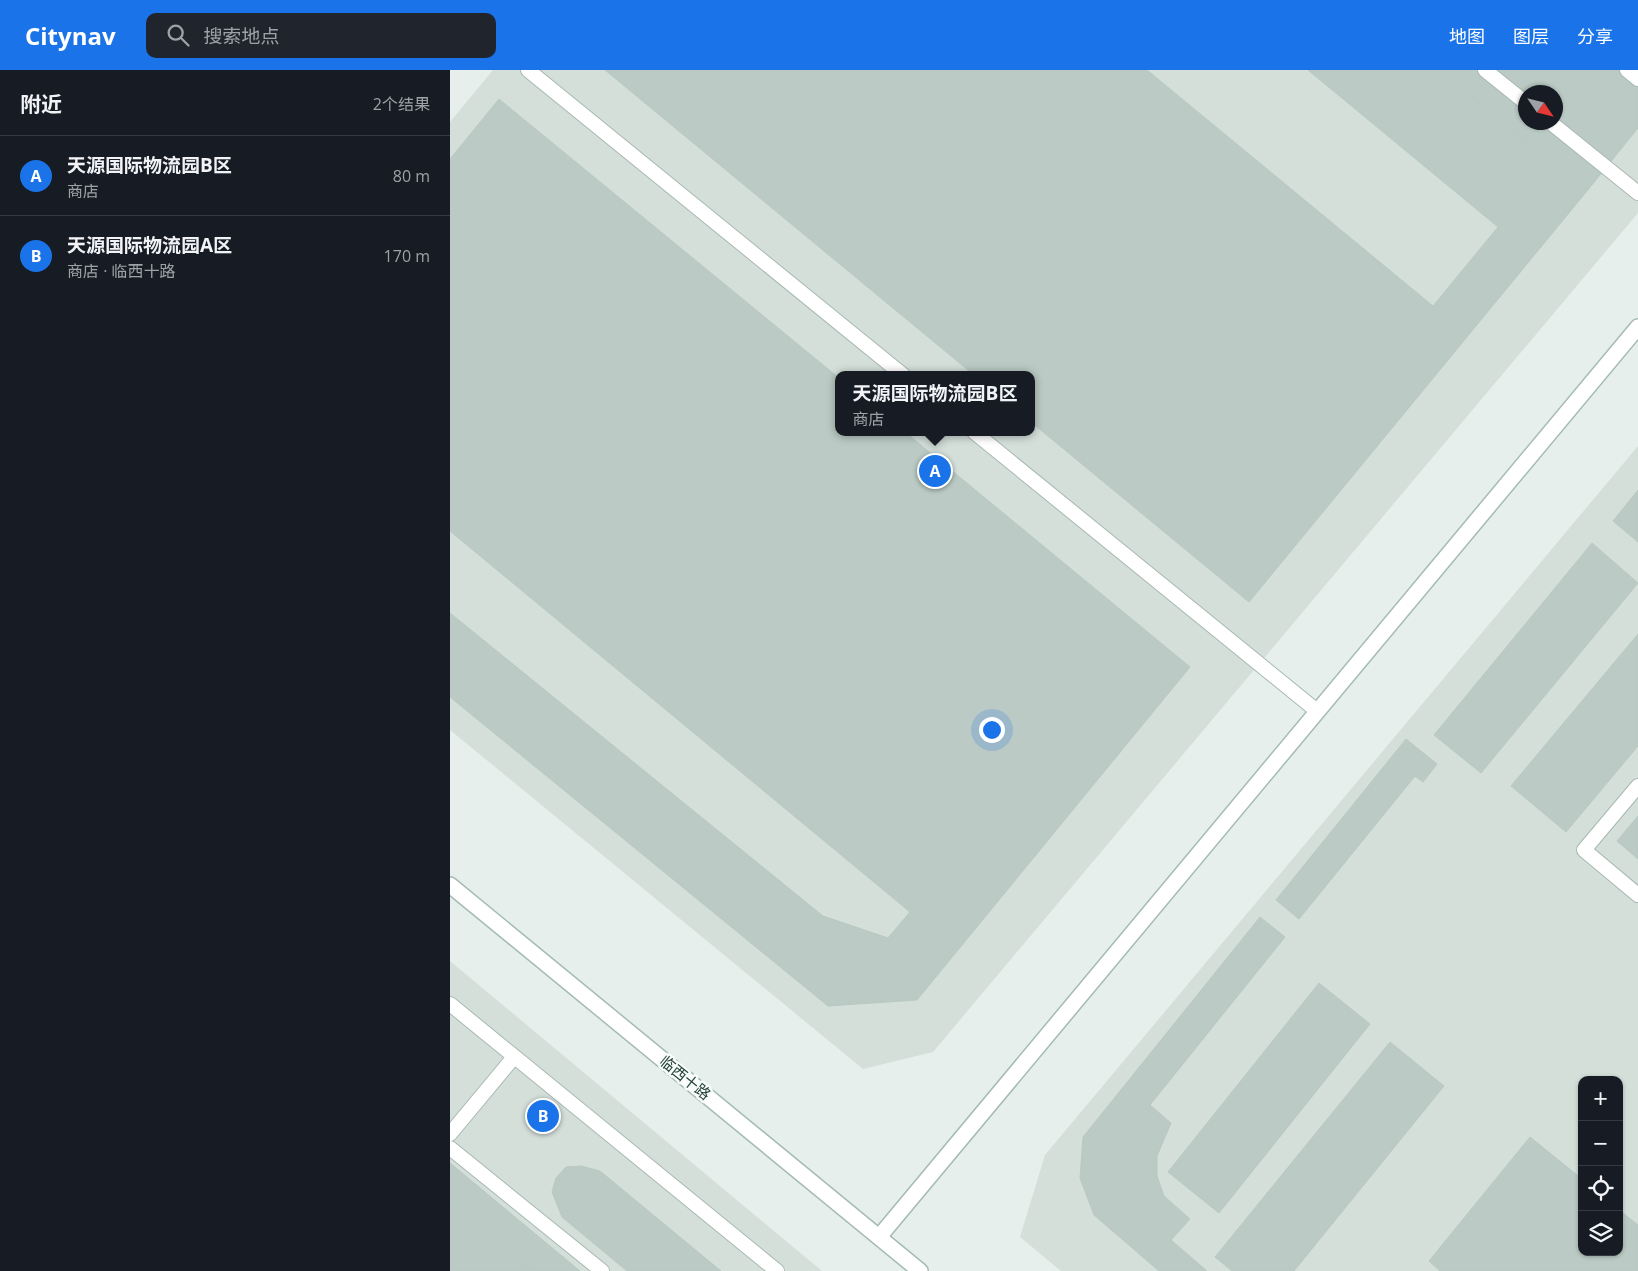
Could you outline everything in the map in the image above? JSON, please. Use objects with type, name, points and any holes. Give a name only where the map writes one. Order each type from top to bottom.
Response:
[{"type":"street","points":[[878,1237],[1638,327]]},
{"type":"street","name":"临西十路","points":[[450,885],[920,1271]]},
{"type":"lane","points":[[528,70],[898,371]]},
{"type":"lane","points":[[1485,70],[1518,97]]},
{"type":"lane","points":[[1627,70],[1638,79]]},
{"type":"lane","points":[[1560,130],[1638,193]]},
{"type":"lane","points":[[979,436],[1317,711]]},
{"type":"lane","points":[[1638,786],[1584,850],[1638,895]]},
{"type":"lane","points":[[450,1004],[777,1271]]},
{"type":"lane","points":[[450,1134],[514,1057]]},
{"type":"lane","points":[[450,1148],[602,1271]]},
{"type":"shaded area","points":[[493,70],[1638,70],[1638,213],[933,1052],[863,1069],[450,730],[450,122]]},
{"type":"shaded area","points":[[1638,446],[1638,1271],[1061,1271],[1020,1237],[1045,1155]]},
{"type":"shaded area","points":[[450,961],[822,1271],[450,1271]]},
{"type":"building","points":[[605,70],[1147,70],[1433,306],[1498,227],[1308,70],[1440,70],[1587,191],[1249,602],[1035,425],[1035,371],[969,371]]},
{"type":"building","points":[[1440,70],[1638,70],[1638,128],[1587,191]]},
{"type":"building","points":[[499,99],[835,375],[835,436],[910,436],[1190,667],[917,1000],[828,1006],[450,697],[450,613],[823,916],[888,938],[910,912],[450,531],[450,159]]},
{"type":"building","points":[[1638,490],[1638,542],[1613,521]]},
{"type":"building","points":[[1592,543],[1638,583],[1481,773],[1434,735]]},
{"type":"building","points":[[1638,634],[1638,746],[1566,832],[1511,786]]},
{"type":"building","points":[[1406,739],[1437,764],[1423,782],[1415,776],[1299,919],[1276,900]]},
{"type":"building","points":[[1638,816],[1638,859],[1617,841]]},
{"type":"building","points":[[1260,917],[1285,937],[1150,1105],[1171,1123],[1157,1156],[1157,1176],[1164,1196],[1190,1219],[1171,1240],[1207,1271],[1159,1271],[1094,1215],[1080,1178],[1083,1137]]},
{"type":"building","points":[[1319,983],[1370,1024],[1219,1213],[1168,1172]]},
{"type":"building","points":[[1390,1042],[1444,1086],[1294,1271],[1232,1271],[1215,1257]]},
{"type":"building","points":[[1530,1137],[1578,1176],[1578,1256],[1623,1256],[1623,1213],[1638,1225],[1638,1271],[1440,1271],[1429,1261]]},
{"type":"building","points":[[450,1163],[580,1271],[531,1271],[450,1202]]},
{"type":"building","points":[[581,1166],[600,1171],[721,1271],[627,1271],[562,1217],[552,1192],[556,1178],[566,1167]]},
{"type":"building","points":[[450,1202],[531,1271],[450,1271]]},
{"type":"place","name":"天源国际物流园B区","points":[[935,471]]},
{"type":"place","name":"天源国际物流园A区","points":[[543,1116]]}]
